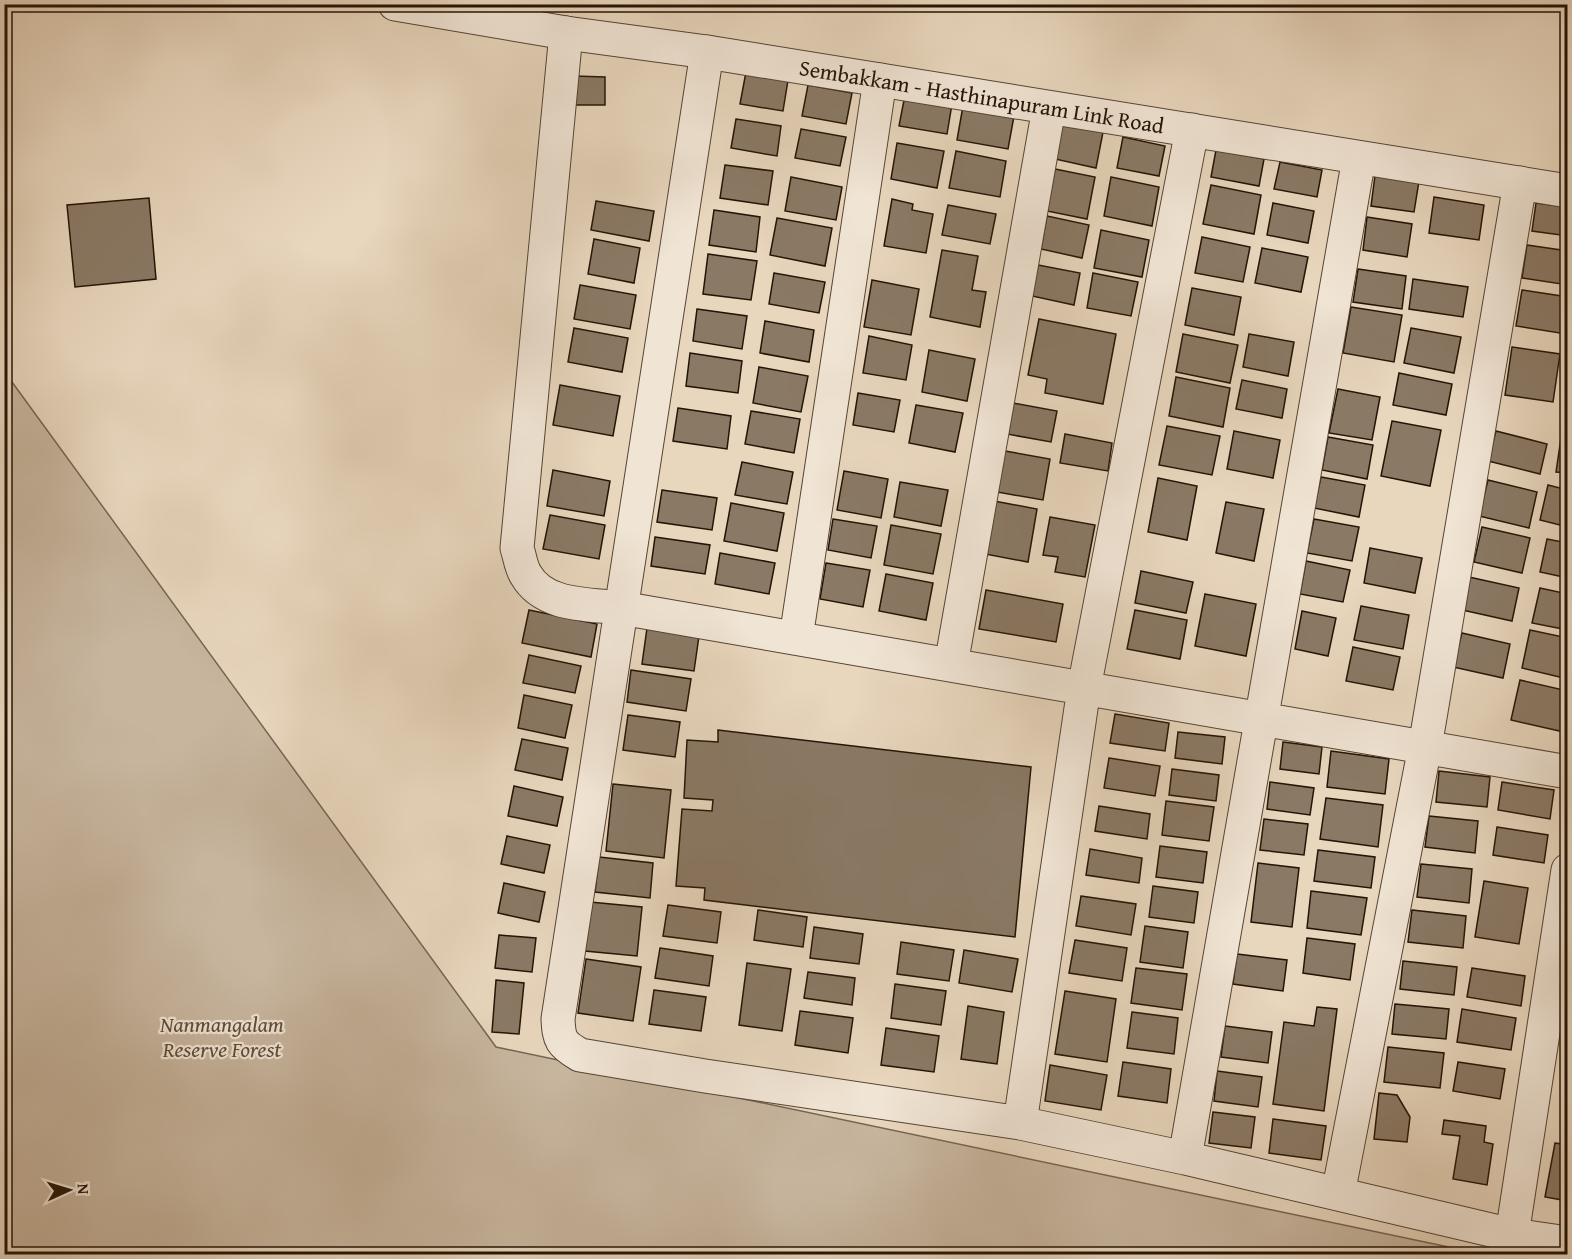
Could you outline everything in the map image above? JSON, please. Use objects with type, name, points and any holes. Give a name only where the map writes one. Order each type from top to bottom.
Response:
[{"type":"street","name":"Sembakkam - Hasthinapuram Link Road","points":[[395,4],[1568,191]]},
{"type":"street","points":[[566,33],[517,548],[524,573],[536,590],[556,599],[621,608],[1568,772]]},
{"type":"street","points":[[707,52],[558,1019],[559,1038],[567,1047],[580,1054],[705,1076],[1020,1123],[1185,1158],[1512,1235],[1568,1243]]},
{"type":"street","points":[[796,638],[880,80]]},
{"type":"street","points":[[951,665],[1049,108]]},
{"type":"street","points":[[1020,1123],[1084,688],[1192,130]]},
{"type":"street","points":[[1185,1158],[1359,158]]},
{"type":"street","points":[[1338,1194],[1425,747],[1520,183]]},
{"type":"street","points":[[1512,1235],[1568,870]]},
{"type":"green space","name":"Nanmangalam Reserve Forest","points":[[4,371],[496,1047],[1482,1254],[5,1254]]},
{"type":"building","points":[[746,72],[788,80],[783,111],[740,104]]},
{"type":"building","points":[[574,76],[605,77],[605,105],[573,105]]},
{"type":"building","points":[[808,85],[852,93],[846,124],[802,116]]},
{"type":"building","points":[[905,95],[952,104],[947,134],[899,126]]},
{"type":"building","points":[[963,106],[1014,116],[1008,149],[957,140]]},
{"type":"building","points":[[736,119],[781,126],[777,156],[731,148]]},
{"type":"building","points":[[1061,124],[1103,132],[1096,168],[1055,159]]},
{"type":"building","points":[[801,129],[846,137],[840,166],[795,158]]},
{"type":"building","points":[[1123,137],[1165,146],[1159,176],[1117,168]]},
{"type":"building","points":[[897,143],[944,151],[937,188],[891,179]]},
{"type":"building","points":[[1216,150],[1264,159],[1259,186],[1211,177]]},
{"type":"building","points":[[956,151],[1006,161],[1000,197],[949,188]]},
{"type":"building","points":[[1280,162],[1322,170],[1317,197],[1274,189]]},
{"type":"building","points":[[725,165],[773,171],[768,205],[720,198]]},
{"type":"building","points":[[1376,168],[1420,175],[1414,212],[1371,206]]},
{"type":"building","points":[[1055,169],[1095,177],[1087,219],[1047,211]]},
{"type":"building","points":[[791,177],[842,187],[836,220],[785,211]]},
{"type":"building","points":[[1111,177],[1159,187],[1152,226],[1104,216]]},
{"type":"building","points":[[1211,185],[1261,195],[1254,234],[1203,224]]},
{"type":"building","points":[[1434,197],[1484,205],[1479,240],[1429,233]]},
{"type":"building","points":[[149,198],[156,279],[75,287],[67,205]]},
{"type":"building","points":[[892,199],[913,204],[912,210],[933,214],[926,253],[884,246]]},
{"type":"building","points":[[596,201],[654,211],[649,241],[591,230]]},
{"type":"building","points":[[1273,203],[1314,211],[1308,243],[1267,235]]},
{"type":"building","points":[[1536,203],[1568,207],[1568,236],[1532,231]]},
{"type":"building","points":[[948,205],[996,214],[990,244],[942,235]]},
{"type":"building","points":[[714,210],[760,217],[756,252],[709,245]]},
{"type":"building","points":[[1047,216],[1089,225],[1082,258],[1041,249]]},
{"type":"building","points":[[1367,217],[1412,224],[1407,257],[1363,250]]},
{"type":"building","points":[[777,218],[832,228],[825,266],[770,255]]},
{"type":"building","points":[[1101,230],[1149,240],[1142,277],[1094,268]]},
{"type":"building","points":[[1202,237],[1250,247],[1243,282],[1195,273]]},
{"type":"building","points":[[594,239],[640,248],[634,283],[588,274]]},
{"type":"building","points":[[1527,245],[1568,251],[1568,285],[1522,278]]},
{"type":"building","points":[[1262,248],[1308,257],[1301,292],[1255,283]]},
{"type":"building","points":[[942,250],[978,256],[972,290],[986,292],[980,327],[930,317]]},
{"type":"building","points":[[708,254],[757,261],[751,300],[703,294]]},
{"type":"building","points":[[1038,265],[1080,273],[1074,305],[1032,296]]},
{"type":"building","points":[[1358,269],[1406,276],[1402,309],[1353,302]]},
{"type":"building","points":[[774,273],[825,282],[819,313],[769,304]]},
{"type":"building","points":[[1093,273],[1138,282],[1131,316],[1087,308]]},
{"type":"building","points":[[1413,279],[1468,287],[1463,317],[1409,309]]},
{"type":"building","points":[[872,280],[919,289],[911,335],[864,327]]},
{"type":"building","points":[[580,285],[636,295],[630,329],[574,319]]},
{"type":"building","points":[[1192,288],[1241,297],[1234,335],[1185,325]]},
{"type":"building","points":[[1522,290],[1568,297],[1566,334],[1516,326]]},
{"type":"building","points":[[1351,307],[1402,315],[1394,362],[1343,353]]},
{"type":"building","points":[[697,309],[747,316],[742,349],[693,341]]},
{"type":"building","points":[[1039,319],[1116,334],[1103,404],[1045,393],[1047,379],[1028,375]]},
{"type":"building","points":[[765,321],[814,330],[809,362],[760,353]]},
{"type":"building","points":[[574,328],[628,338],[622,372],[568,362]]},
{"type":"building","points":[[1411,328],[1461,337],[1454,373],[1404,363]]},
{"type":"building","points":[[1183,334],[1238,345],[1230,383],[1176,372]]},
{"type":"building","points":[[1249,334],[1294,342],[1288,376],[1243,367]]},
{"type":"building","points":[[869,336],[912,345],[906,380],[863,373]]},
{"type":"building","points":[[1512,347],[1560,354],[1553,402],[1505,395]]},
{"type":"building","points":[[929,350],[975,359],[967,401],[922,392]]},
{"type":"building","points":[[690,353],[742,361],[738,393],[686,386]]},
{"type":"building","points":[[759,367],[808,376],[801,412],[753,403]]},
{"type":"building","points":[[1399,373],[1452,384],[1446,415],[1393,405]]},
{"type":"building","points":[[1176,377],[1230,388],[1223,427],[1169,416]]},
{"type":"building","points":[[1242,380],[1287,389],[1282,418],[1236,409]]},
{"type":"building","points":[[560,385],[620,396],[613,436],[553,425]]},
{"type":"building","points":[[1338,389],[1380,397],[1372,440],[1329,433]]},
{"type":"building","points":[[858,393],[900,400],[894,432],[853,425]]},
{"type":"building","points":[[1013,403],[1057,411],[1051,442],[1007,434]]},
{"type":"building","points":[[1566,404],[1568,405],[1568,473],[1556,472]]},
{"type":"building","points":[[916,405],[963,413],[955,452],[909,443]]},
{"type":"building","points":[[678,408],[731,416],[727,449],[673,441]]},
{"type":"building","points":[[751,411],[800,419],[794,453],[745,444]]},
{"type":"building","points":[[1392,421],[1441,430],[1430,486],[1381,476]]},
{"type":"building","points":[[1167,426],[1220,436],[1212,475],[1159,465]]},
{"type":"building","points":[[1234,431],[1280,440],[1273,478],[1227,469]]},
{"type":"building","points":[[1496,431],[1547,444],[1540,474],[1488,461]]},
{"type":"building","points":[[1065,434],[1112,443],[1108,471],[1060,463]]},
{"type":"building","points":[[1328,437],[1373,445],[1367,479],[1322,470]]},
{"type":"building","points":[[1005,451],[1050,459],[1043,500],[997,492]]},
{"type":"building","points":[[742,462],[793,472],[787,504],[735,495]]},
{"type":"building","points":[[553,470],[610,481],[604,516],[547,506]]},
{"type":"building","points":[[844,471],[888,479],[881,518],[837,510]]},
{"type":"building","points":[[1321,477],[1365,485],[1359,517],[1314,508]]},
{"type":"building","points":[[1158,478],[1197,486],[1187,540],[1148,532]]},
{"type":"building","points":[[1488,480],[1537,492],[1529,528],[1479,516]]},
{"type":"building","points":[[900,482],[948,490],[941,526],[894,517]]},
{"type":"building","points":[[1548,485],[1568,490],[1568,527],[1540,520]]},
{"type":"building","points":[[662,490],[717,498],[712,530],[657,522]]},
{"type":"building","points":[[994,501],[1037,509],[1028,562],[985,554]]},
{"type":"building","points":[[1226,502],[1264,509],[1254,561],[1216,553]]},
{"type":"building","points":[[731,503],[784,513],[777,551],[724,541]]},
{"type":"building","points":[[550,515],[605,525],[599,559],[543,549]]},
{"type":"building","points":[[1050,517],[1095,525],[1085,577],[1055,572],[1058,557],[1043,555]]},
{"type":"building","points":[[833,519],[877,526],[871,558],[828,550]]},
{"type":"building","points":[[1314,519],[1359,527],[1352,561],[1307,553]]},
{"type":"building","points":[[891,525],[941,534],[933,574],[884,565]]},
{"type":"building","points":[[1482,527],[1530,538],[1522,573],[1474,562]]},
{"type":"building","points":[[655,537],[710,545],[705,574],[651,566]]},
{"type":"building","points":[[1547,539],[1568,543],[1568,578],[1540,572]]},
{"type":"building","points":[[1370,548],[1422,558],[1415,593],[1364,583]]},
{"type":"building","points":[[720,553],[775,563],[769,594],[715,584]]},
{"type":"building","points":[[1306,561],[1350,570],[1343,602],[1300,594]]},
{"type":"building","points":[[826,563],[870,570],[863,607],[820,599]]},
{"type":"building","points":[[1141,571],[1193,582],[1186,613],[1135,603]]},
{"type":"building","points":[[886,574],[933,583],[926,620],[879,611]]},
{"type":"building","points":[[1469,577],[1519,588],[1512,621],[1462,610]]},
{"type":"building","points":[[1540,588],[1568,594],[1568,630],[1532,623]]},
{"type":"building","points":[[986,590],[1063,604],[1056,642],[979,629]]},
{"type":"building","points":[[1205,594],[1256,604],[1246,656],[1195,646]]},
{"type":"building","points":[[1361,606],[1409,615],[1403,649],[1354,640]]},
{"type":"building","points":[[529,610],[597,624],[591,657],[522,643]]},
{"type":"building","points":[[1135,610],[1187,620],[1180,659],[1127,649]]},
{"type":"building","points":[[1302,611],[1336,618],[1328,656],[1295,649]]},
{"type":"building","points":[[647,628],[699,636],[694,671],[642,664]]},
{"type":"building","points":[[1530,630],[1568,638],[1568,679],[1522,668]]},
{"type":"building","points":[[1462,633],[1510,644],[1503,678],[1453,667]]},
{"type":"building","points":[[1353,647],[1400,657],[1393,690],[1346,681]]},
{"type":"building","points":[[529,655],[581,666],[575,693],[523,683]]},
{"type":"building","points":[[631,670],[691,679],[686,711],[627,702]]},
{"type":"building","points":[[1520,680],[1568,691],[1568,716],[1564,732],[1511,720]]},
{"type":"building","points":[[524,695],[572,705],[565,738],[518,728]]},
{"type":"building","points":[[1115,714],[1169,723],[1165,751],[1110,743]]},
{"type":"building","points":[[628,715],[680,722],[675,757],[623,750]]},
{"type":"building","points":[[718,730],[1031,767],[1015,937],[704,900],[705,888],[676,886],[682,809],[712,811],[713,800],[684,798],[687,740],[718,742]]},
{"type":"building","points":[[1178,732],[1225,737],[1222,764],[1175,758]]},
{"type":"building","points":[[522,739],[568,748],[562,780],[515,770]]},
{"type":"building","points":[[1283,742],[1322,747],[1319,774],[1280,769]]},
{"type":"building","points":[[1331,751],[1389,759],[1385,794],[1327,787]]},
{"type":"building","points":[[1109,758],[1160,766],[1155,796],[1104,788]]},
{"type":"building","points":[[1172,769],[1219,775],[1216,801],[1169,795]]},
{"type":"building","points":[[1439,771],[1490,777],[1487,807],[1436,802]]},
{"type":"building","points":[[1270,782],[1314,788],[1310,815],[1267,809]]},
{"type":"building","points":[[1502,782],[1554,790],[1550,819],[1498,810]]},
{"type":"building","points":[[613,784],[671,790],[664,858],[606,851]]},
{"type":"building","points":[[514,786],[563,797],[557,826],[508,816]]},
{"type":"building","points":[[1326,798],[1383,805],[1378,847],[1320,839]]},
{"type":"building","points":[[1166,801],[1214,807],[1209,841],[1162,835]]},
{"type":"building","points":[[1099,806],[1150,814],[1147,839],[1095,831]]},
{"type":"building","points":[[1429,816],[1478,821],[1475,853],[1425,847]]},
{"type":"building","points":[[1264,819],[1308,824],[1304,855],[1260,850]]},
{"type":"building","points":[[1497,827],[1548,835],[1544,863],[1493,855]]},
{"type":"building","points":[[507,836],[550,845],[544,873],[501,864]]},
{"type":"building","points":[[1160,846],[1207,852],[1203,883],[1156,877]]},
{"type":"building","points":[[1090,849],[1142,858],[1139,883],[1086,875]]},
{"type":"building","points":[[1318,850],[1375,857],[1371,888],[1314,881]]},
{"type":"building","points":[[599,857],[653,863],[650,898],[595,892]]},
{"type":"building","points":[[1258,863],[1299,868],[1292,927],[1251,922]]},
{"type":"building","points":[[1421,864],[1472,869],[1469,903],[1417,897]]},
{"type":"building","points":[[1484,881],[1528,888],[1519,944],[1475,937]]},
{"type":"building","points":[[504,883],[545,892],[539,922],[498,913]]},
{"type":"building","points":[[1153,886],[1198,892],[1194,923],[1149,917]]},
{"type":"building","points":[[1311,891],[1367,898],[1361,935],[1307,928]]},
{"type":"building","points":[[1081,896],[1136,904],[1131,935],[1076,926]]},
{"type":"building","points":[[590,902],[642,907],[637,956],[585,951]]},
{"type":"building","points":[[668,905],[721,912],[717,943],[663,936]]},
{"type":"building","points":[[758,910],[807,917],[803,947],[754,940]]},
{"type":"building","points":[[1412,910],[1466,916],[1463,948],[1408,942]]},
{"type":"building","points":[[1145,926],[1188,932],[1183,968],[1140,962]]},
{"type":"building","points":[[814,927],[863,934],[859,964],[810,958]]},
{"type":"building","points":[[499,935],[536,938],[532,972],[495,968]]},
{"type":"building","points":[[1307,938],[1355,944],[1350,980],[1303,973]]},
{"type":"building","points":[[1075,940],[1127,948],[1122,981],[1069,973]]},
{"type":"building","points":[[901,942],[954,950],[949,981],[897,974]]},
{"type":"building","points":[[660,948],[713,956],[709,986],[655,978]]},
{"type":"building","points":[[964,950],[1018,959],[1012,992],[959,983]]},
{"type":"building","points":[[1237,954],[1287,960],[1283,991],[1233,984]]},
{"type":"building","points":[[586,959],[641,967],[633,1021],[578,1013]]},
{"type":"building","points":[[1403,961],[1457,967],[1454,995],[1400,989]]},
{"type":"building","points":[[747,963],[791,969],[782,1031],[739,1025]]},
{"type":"building","points":[[1136,968],[1187,974],[1182,1010],[1131,1003]]},
{"type":"building","points":[[1472,968],[1525,976],[1521,1006],[1467,997]]},
{"type":"building","points":[[808,972],[855,978],[852,1005],[804,998]]},
{"type":"building","points":[[496,980],[524,983],[519,1034],[492,1032]]},
{"type":"building","points":[[895,984],[946,991],[941,1025],[891,1018]]},
{"type":"building","points":[[654,990],[706,997],[701,1031],[649,1024]]},
{"type":"building","points":[[1065,991],[1116,999],[1107,1062],[1055,1054]]},
{"type":"building","points":[[1395,1004],[1449,1009],[1446,1039],[1392,1034]]},
{"type":"building","points":[[968,1006],[1004,1012],[997,1064],[961,1059]]},
{"type":"building","points":[[1317,1007],[1337,1009],[1324,1111],[1273,1104],[1284,1022],[1314,1026]]},
{"type":"building","points":[[1462,1009],[1516,1018],[1511,1050],[1457,1042]]},
{"type":"building","points":[[800,1011],[853,1018],[848,1053],[795,1045]]},
{"type":"building","points":[[1132,1012],[1178,1018],[1174,1054],[1127,1048]]},
{"type":"building","points":[[1225,1026],[1272,1032],[1268,1063],[1221,1057]]},
{"type":"building","points":[[886,1028],[939,1036],[934,1072],[881,1065]]},
{"type":"building","points":[[1388,1047],[1444,1053],[1440,1088],[1384,1082]]},
{"type":"building","points":[[1123,1062],[1171,1069],[1167,1103],[1118,1096]]},
{"type":"building","points":[[1458,1062],[1505,1069],[1500,1099],[1453,1091]]},
{"type":"building","points":[[1050,1065],[1107,1075],[1101,1110],[1045,1101]]},
{"type":"building","points":[[1217,1071],[1262,1077],[1258,1107],[1214,1101]]},
{"type":"building","points":[[1568,1083],[1568,1107],[1564,1106]]},
{"type":"building","points":[[1379,1093],[1397,1095],[1410,1117],[1407,1142],[1374,1139]]},
{"type":"building","points":[[1213,1112],[1255,1117],[1251,1148],[1209,1143]]},
{"type":"building","points":[[1273,1119],[1326,1126],[1321,1160],[1269,1153]]},
{"type":"building","points":[[1444,1120],[1486,1126],[1484,1142],[1493,1144],[1487,1185],[1453,1179],[1460,1136],[1442,1134]]},
{"type":"building","points":[[1555,1143],[1568,1145],[1568,1201],[1545,1197]]}]
